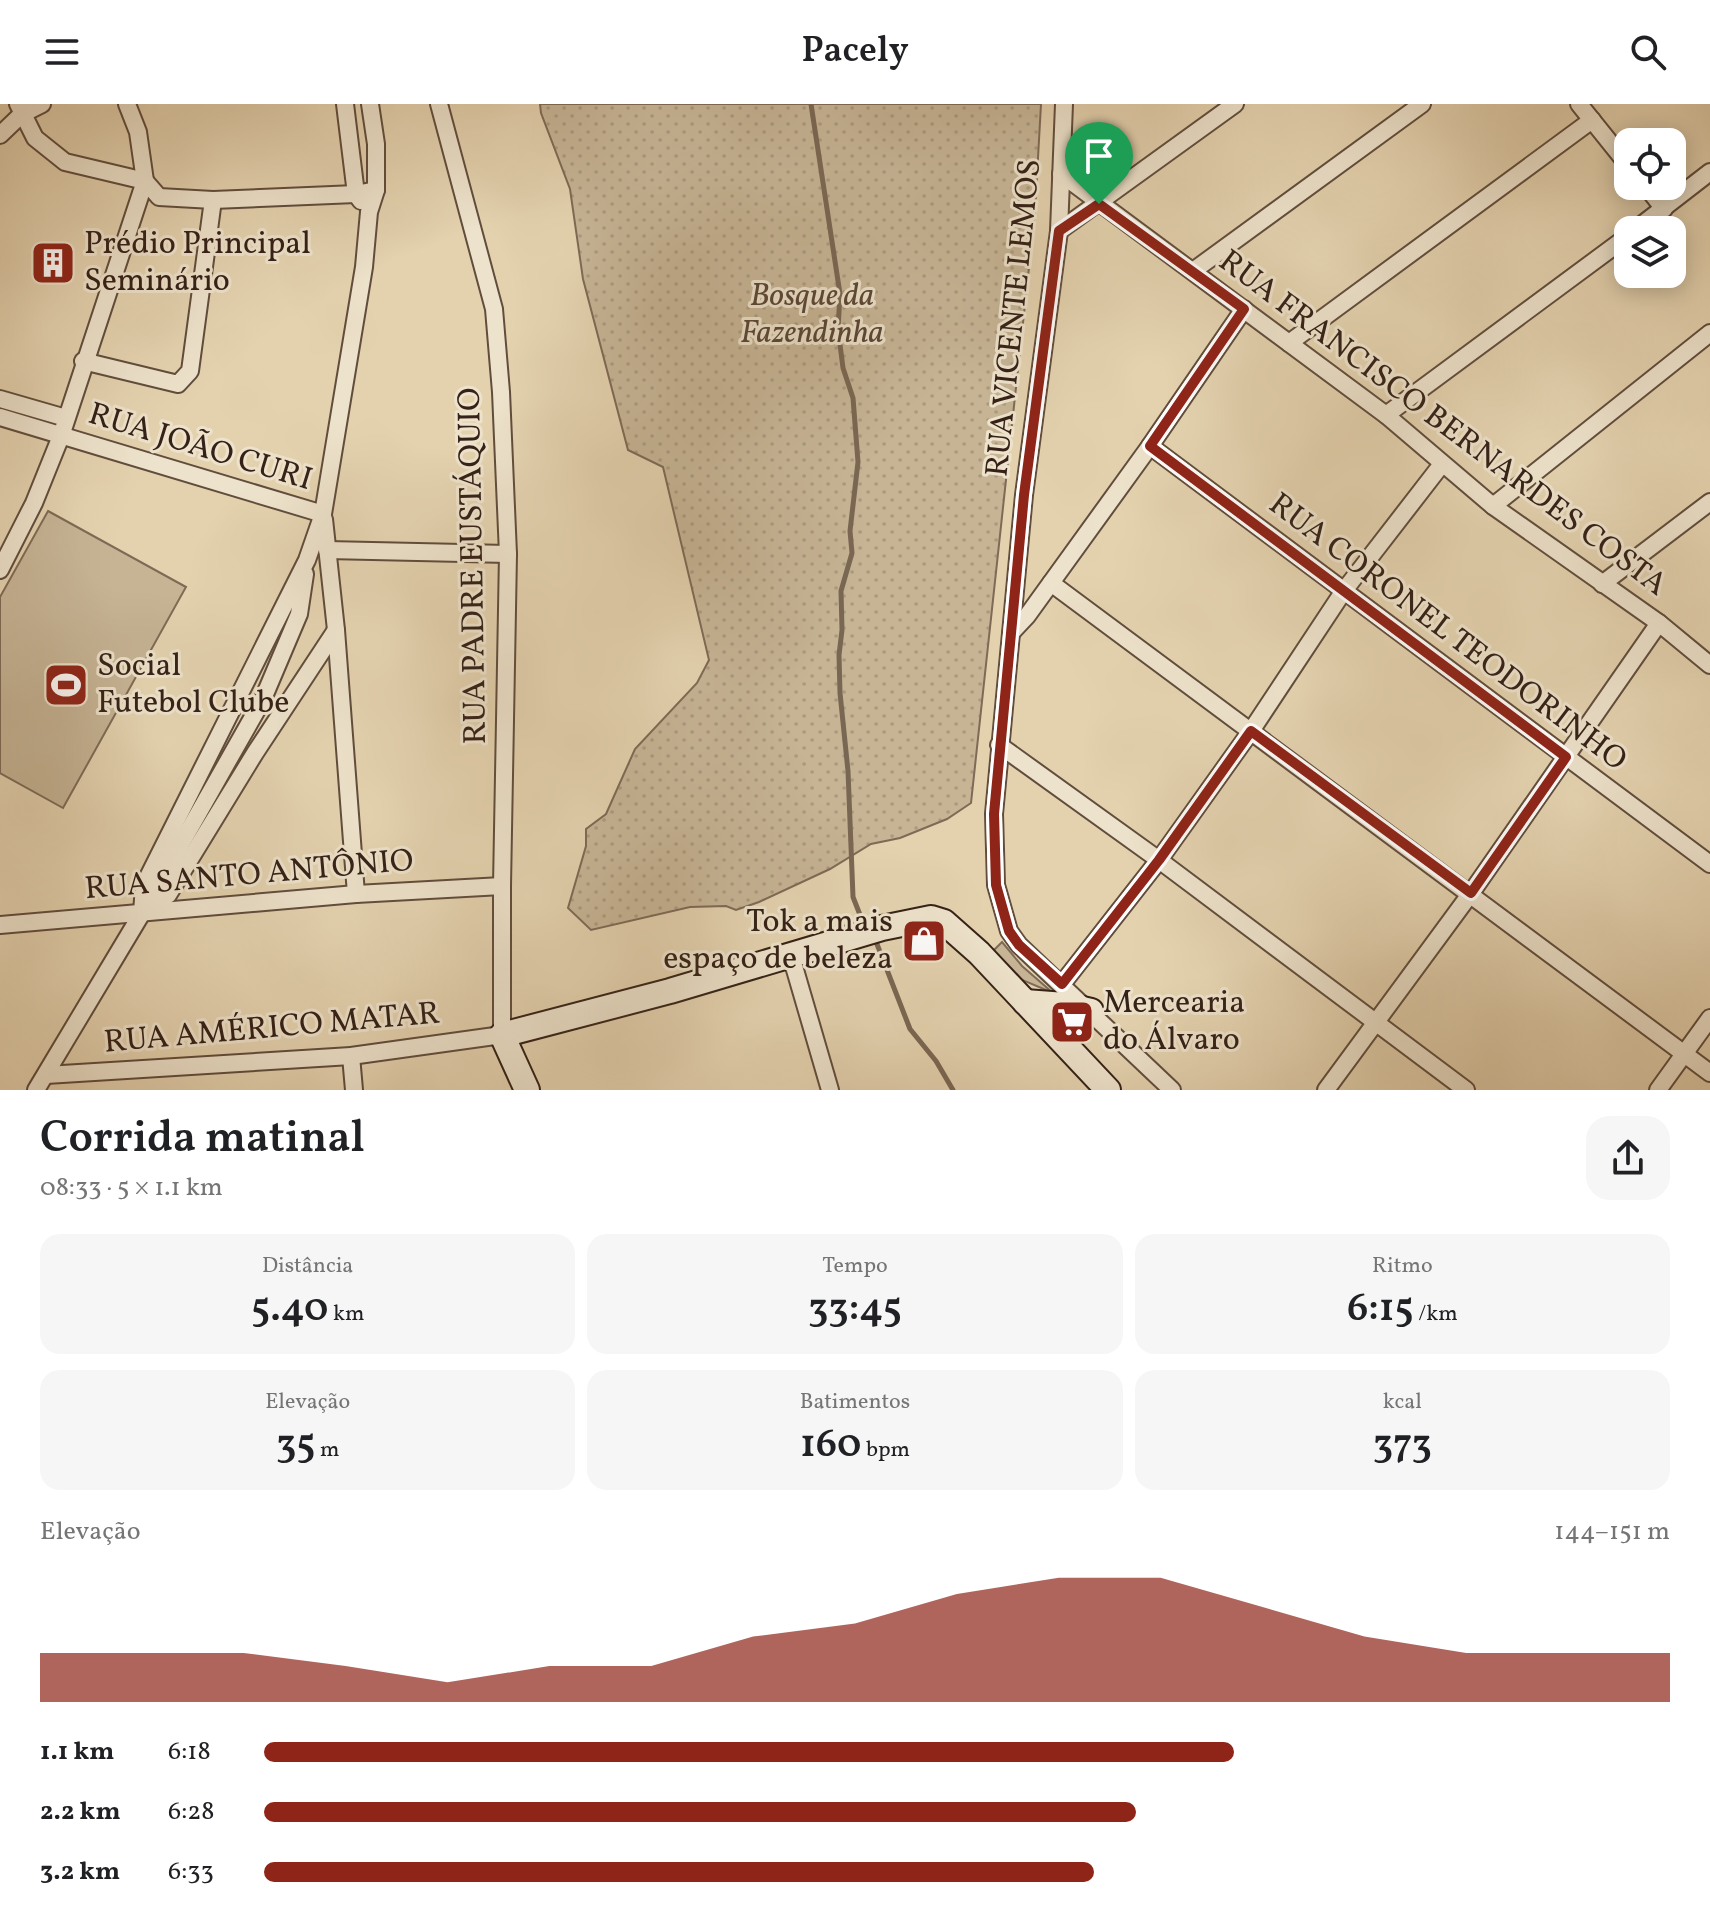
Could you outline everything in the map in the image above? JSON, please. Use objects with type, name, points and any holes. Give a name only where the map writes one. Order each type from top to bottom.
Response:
[{"type":"street","points":[[0,135],[20,109],[42,104]]},
{"type":"street","points":[[0,570],[34,503],[61,436],[83,361],[145,181],[138,132],[127,104]]},
{"type":"street","points":[[345,104],[356,194],[369,212]]},
{"type":"street","points":[[142,913],[144,885],[307,560],[323,514],[364,267],[369,212],[376,190],[376,144],[370,104]]},
{"type":"street","name":"RUA PADRE EUSTÁQUIO","points":[[439,104],[494,309],[501,392],[508,554],[502,1035]]},
{"type":"street","name":"RUA VICENTE LEMOS","points":[[1064,104],[1059,231],[1024,495],[999,745],[994,814],[996,885],[1009,931],[1019,945],[1172,1090]]},
{"type":"street","points":[[1059,231],[1235,104]]},
{"type":"street","points":[[1193,271],[1422,104]]},
{"type":"street","points":[[1579,104],[1614,148]]},
{"type":"street","points":[[20,109],[35,138],[65,162],[145,181],[159,197],[213,200],[356,194],[376,190]]},
{"type":"street","points":[[1289,343],[1592,120]]},
{"type":"street","points":[[1654,216],[1710,172]]},
{"type":"street","name":"RUA FRANCISCO BERNARDES COSTA","points":[[1061,174],[1386,415],[1493,506],[1659,623],[1710,665]]},
{"type":"street","points":[[83,361],[178,384],[190,371],[213,200]]},
{"type":"street","points":[[1657,200],[1664,209]]},
{"type":"street","points":[[1386,415],[1614,246]]},
{"type":"street","points":[[1011,633],[1027,616],[1150,446],[1244,309]]},
{"type":"street","points":[[1493,506],[1710,333]]},
{"type":"street","points":[[0,399],[66,418]]},
{"type":"street","name":"RUA JOÃO CURI","points":[[0,417],[323,514]]},
{"type":"street","name":"RUA CORONEL TEODORINHO","points":[[1150,446],[1710,864]]},
{"type":"street","points":[[1062,984],[1159,860],[1251,731],[1343,592],[1442,464]]},
{"type":"street","points":[[1602,584],[1710,502]]},
{"type":"street","points":[[323,514],[336,630],[356,894]]},
{"type":"street","points":[[327,550],[508,554]]},
{"type":"street","points":[[36,1090],[142,913],[263,699],[299,614],[307,560]]},
{"type":"street","points":[[1051,583],[1710,1073]]},
{"type":"street","points":[[1326,1090],[1471,893],[1659,623]]},
{"type":"street","points":[[142,913],[168,895],[255,753],[336,630]]},
{"type":"street","points":[[255,753],[263,699]]},
{"type":"street","points":[[999,745],[1159,860],[1466,1090]]},
{"type":"street","name":"RUA SANTO ANTÔNIO","points":[[0,925],[356,894],[502,886]]},
{"type":"street","points":[[527,1090],[502,1035],[882,928],[931,918],[944,922],[979,953],[1108,1090]]},
{"type":"street","points":[[791,956],[830,1090]]},
{"type":"street","points":[[1025,1002],[1065,1005],[1091,1011]]},
{"type":"street","points":[[1658,1090],[1710,1018]]},
{"type":"street","name":"RUA AMÉRICO MATAR","points":[[46,1075],[351,1056],[502,1035]]},
{"type":"street","points":[[351,1056],[354,1090]]},
{"type":"green space","name":"Bosque da Fazendinha","points":[[540,104],[1041,104],[1035,212],[971,803],[947,819],[900,838],[871,844],[830,869],[736,910],[726,906],[690,907],[591,930],[568,908],[586,846],[586,829],[606,814],[635,749],[697,683],[709,660],[663,467],[628,450],[583,279],[570,189]]},
{"type":"green space","name":"Social Futebol Clube","points":[[48,511],[186,587],[63,808],[0,773],[0,597]]},
{"type":"green space","points":[[1002,942],[1022,966],[1053,993],[1013,976],[991,953]]},
{"type":"waterway","points":[[811,104],[840,294],[838,329],[843,368],[853,398],[858,462],[850,531],[852,553],[841,591],[839,655],[853,897],[864,925]]},
{"type":"waterway","points":[[875,939],[910,1029],[936,1061],[953,1090]]},
{"type":"place","name":"Prédio Principal Seminário","points":[[53,263]]},
{"type":"place","name":"Social Futebol Clube","points":[[66,685]]},
{"type":"place","name":"Tok a mais espaço de beleza","points":[[924,941]]},
{"type":"place","name":"Mercearia do Álvaro","points":[[1072,1022]]},
{"type":"route","points":[[1099,204],[1244,309],[1150,446],[1566,757],[1471,893],[1251,731],[1159,860],[1062,984],[1019,945],[1009,931],[996,885],[994,814],[1024,495],[1059,231],[1099,204]]}]
